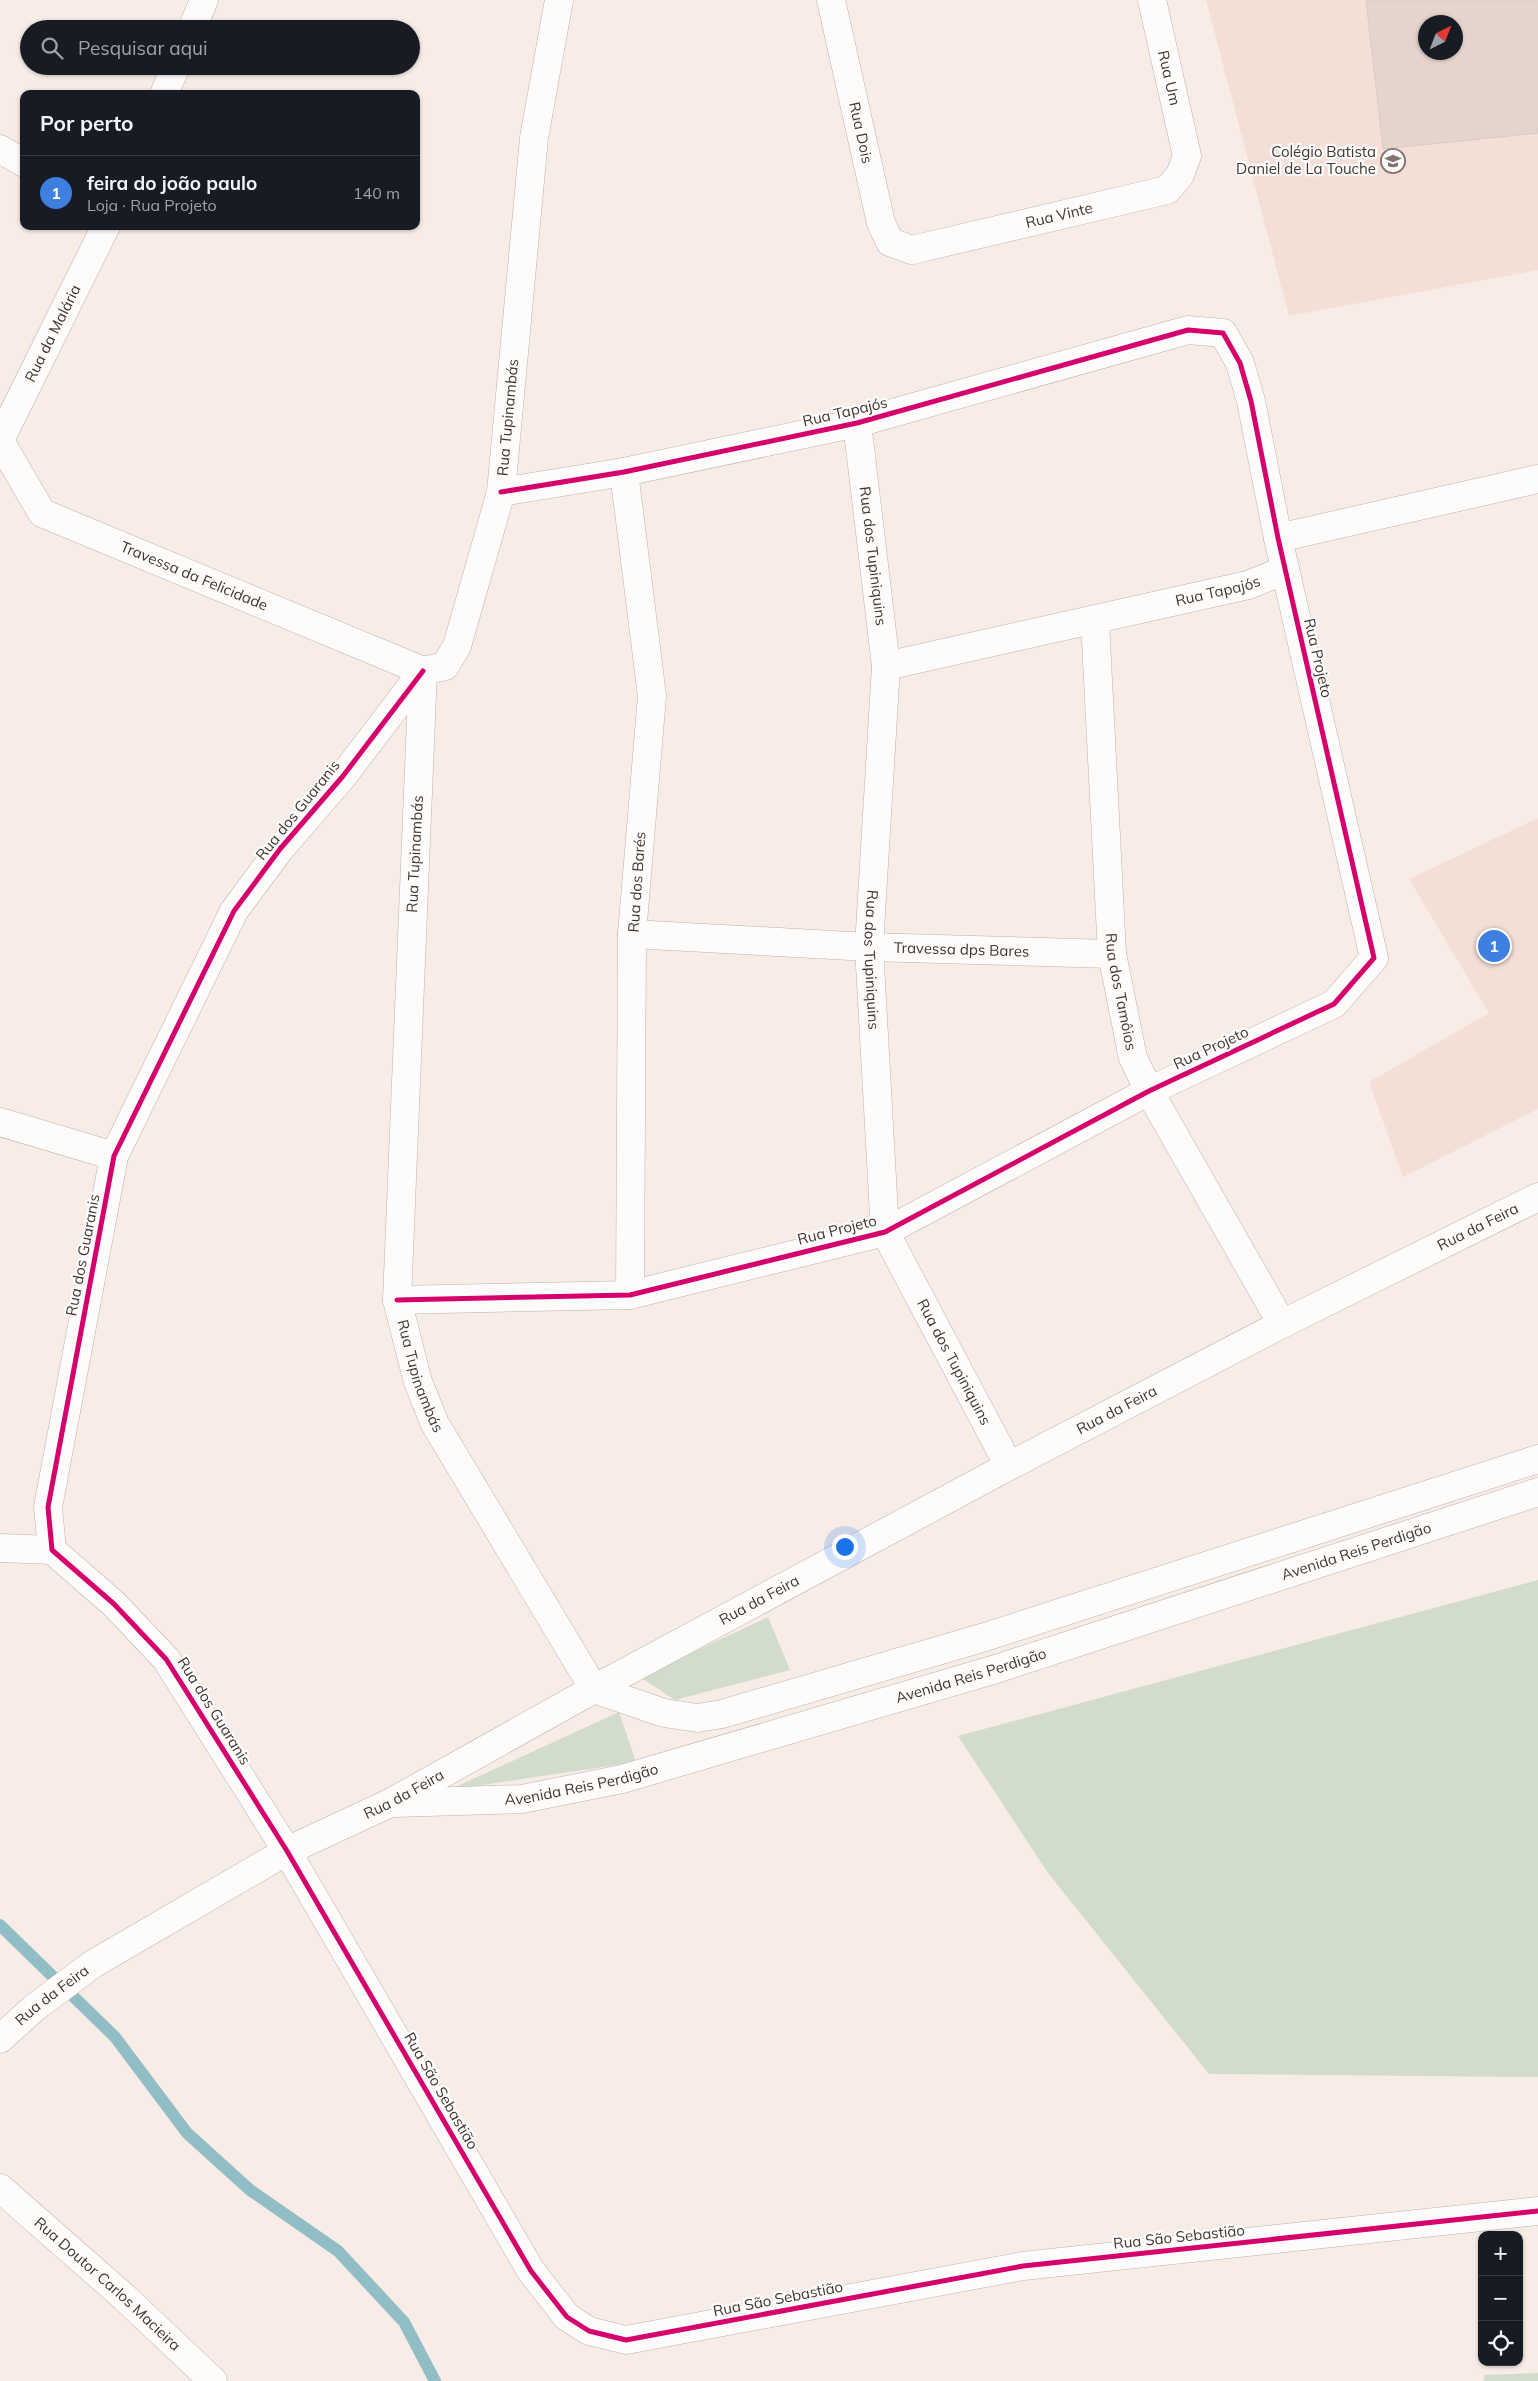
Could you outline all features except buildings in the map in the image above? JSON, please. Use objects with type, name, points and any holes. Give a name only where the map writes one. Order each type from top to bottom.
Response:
[{"type":"street","points":[[196,20],[204,0]]},
{"type":"street","name":"Rua Tupinambás","points":[[558,0],[534,138],[501,492],[457,646],[445,666],[423,671],[397,1300],[418,1382],[436,1424],[594,1690]]},
{"type":"street","name":"Rua Dois","points":[[831,0],[881,224],[890,242],[912,250]]},
{"type":"street","name":"Rua Um","points":[[1152,0],[1186,156]]},
{"type":"street","points":[[166,90],[172,75]]},
{"type":"street","points":[[0,149],[20,161]]},
{"type":"street","name":"Rua Vinte","points":[[912,250],[1167,190],[1180,175],[1186,156]]},
{"type":"street","name":"Rua da Malária","points":[[0,441],[104,230]]},
{"type":"street","name":"Rua Tapajós","points":[[501,492],[624,472],[857,423],[1188,330]]},
{"type":"street","name":"Rua Projeto","points":[[397,1300],[630,1295],[885,1232],[1149,1091],[1334,1004],[1374,958],[1285,570],[1251,401],[1240,363],[1223,333],[1188,330]]},
{"type":"street","name":"Rua dos Tupiniquins","points":[[857,423],[886,666],[869,947],[885,1232],[1009,1466]]},
{"type":"street","name":"Travessa da Felicidade","points":[[0,441],[42,513],[423,671]]},
{"type":"street","name":"Rua dos Barés","points":[[624,472],[652,696],[632,934],[630,1295]]},
{"type":"street","points":[[1278,538],[1538,479]]},
{"type":"street","name":"Rua Tapajós","points":[[886,666],[1095,621],[1248,585],[1285,570]]},
{"type":"street","name":"Rua dos Tamôios","points":[[1095,621],[1112,954],[1133,1058],[1149,1091],[1282,1324]]},
{"type":"street","name":"Rua dos Guaranis","points":[[287,1851],[166,1659],[114,1604],[52,1550],[48,1507],[114,1156],[234,911],[280,850],[343,776],[423,671]]},
{"type":"street","name":"Travessa dps Bares","points":[[632,934],[869,947],[1112,954]]},
{"type":"street","points":[[0,1122],[114,1156]]},
{"type":"street","name":"Rua da Feira","points":[[0,2038],[34,2008],[93,1964],[287,1851],[390,1803],[594,1690],[1009,1466],[1282,1324],[1538,1198]]},
{"type":"street","name":"Avenida Reis Perdigão","points":[[594,1690],[664,1713],[697,1718],[722,1714],[985,1637],[1538,1459]]},
{"type":"street","name":"Avenida Reis Perdigão","points":[[390,1803],[522,1799],[622,1779],[996,1669],[1538,1492]]},
{"type":"street","points":[[0,1548],[52,1550]]},
{"type":"street","points":[[985,1637],[996,1669]]},
{"type":"street","name":"Rua São Sebastião","points":[[287,1851],[531,2271],[567,2317],[589,2331],[626,2340],[1024,2266],[1538,2211]]},
{"type":"street","name":"Rua Doutor Carlos Macieira","points":[[0,2188],[124,2297],[213,2381]]},
{"type":"shaded area","name":"Colégio Batista Daniel de La Touche","points":[[1206,0],[1538,0],[1538,270],[1289,316]]},
{"type":"shaded area","points":[[1538,818],[1538,1109],[1403,1177],[1369,1082],[1489,1013],[1409,879]]},
{"type":"green space","points":[[1538,1580],[1538,2077],[1209,2074],[1048,1873],[958,1736]]},
{"type":"green space","points":[[768,1617],[790,1670],[675,1700],[640,1677]]},
{"type":"green space","points":[[619,1712],[636,1762],[449,1790]]},
{"type":"green space","points":[[1538,2373],[1538,2381],[1483,2381],[1485,2375]]},
{"type":"waterway","points":[[0,1925],[115,2037],[187,2133],[250,2190],[338,2251],[404,2322],[435,2381]]},
{"type":"cycle path","points":[[397,1300],[630,1295],[885,1232],[1149,1091],[1334,1004],[1374,958],[1278,538],[1251,401],[1240,363],[1223,333],[1188,330],[857,423],[624,472],[501,492]]},
{"type":"cycle path","points":[[423,671],[343,776],[280,849],[234,911],[114,1156],[48,1507],[52,1550],[114,1604],[166,1659],[287,1851],[531,2271],[567,2317],[589,2331],[626,2340],[1023,2266],[1538,2211]]},
{"type":"place","name":"Colégio Batista Daniel de La Touche","points":[[1393,161]]},
{"type":"place","name":"feira do joão paulo","points":[[1494,946]]}]
